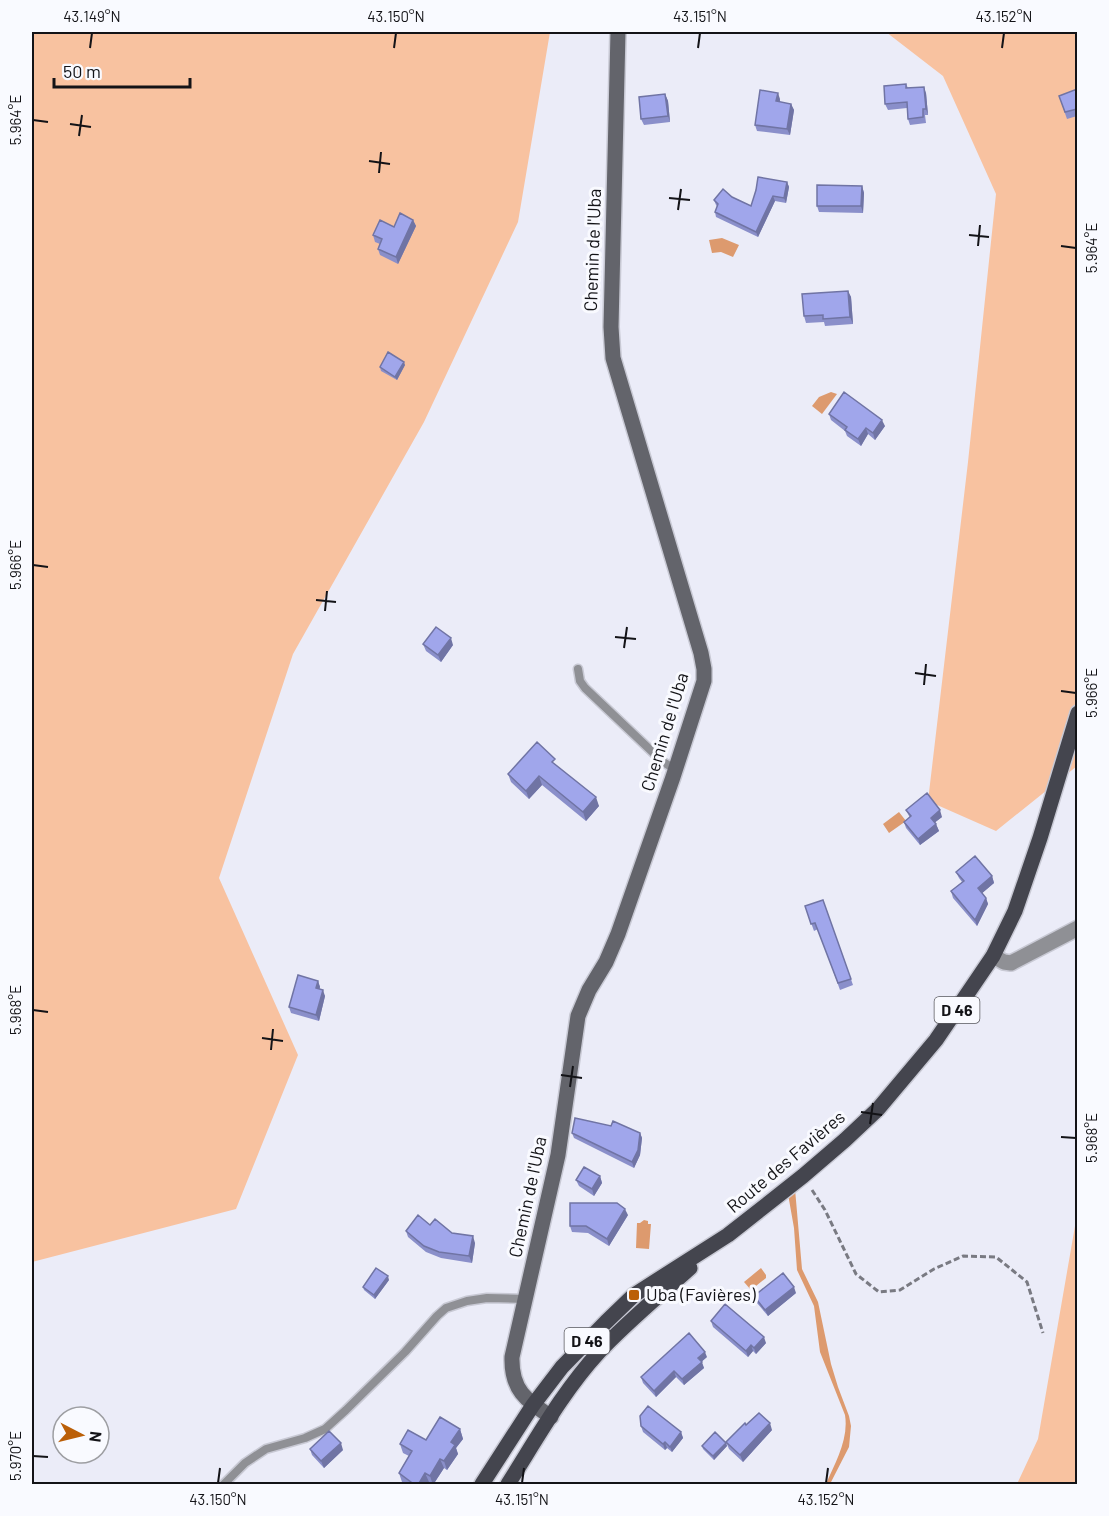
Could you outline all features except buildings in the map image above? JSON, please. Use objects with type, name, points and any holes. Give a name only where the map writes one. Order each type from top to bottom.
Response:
[{"type":"main road","name":"Route des Favières","points":[[482,1485],[533,1405],[562,1367],[585,1343],[634,1295],[728,1235],[845,1140],[878,1109],[936,1040],[993,956],[1015,911],[1040,838],[1077,713]]},
{"type":"main road","name":"D 46","points":[[508,1485],[574,1382],[598,1353],[621,1329],[728,1235]]},
{"type":"street","name":"Chemin de l'Uba","points":[[551,1417],[529,1402],[516,1386],[512,1357],[558,1155],[578,1017],[589,990],[606,962],[618,934],[702,689],[704,669],[611,349],[618,32]]},
{"type":"street","points":[[993,956],[1011,963],[1077,928]]},
{"type":"lane","points":[[578,669],[580,681],[585,688],[663,762],[675,769]]},
{"type":"lane","points":[[224,1485],[245,1463],[266,1449],[305,1438],[325,1429],[405,1352],[446,1308],[467,1301],[487,1298],[526,1299]]},
{"type":"path","points":[[803,1176],[825,1210],[856,1274],[879,1292],[900,1290],[934,1269],[963,1256],[996,1257],[1027,1282],[1043,1333]]},
{"type":"shaded area","points":[[32,32],[550,32],[518,222],[424,422],[293,654],[219,878],[298,1055],[236,1209],[32,1262]]},
{"type":"shaded area","points":[[886,32],[1077,32],[1077,766],[996,831],[928,801],[968,462],[996,194],[943,76]]},
{"type":"shaded area","points":[[722,238],[739,245],[733,257],[721,252],[712,253],[709,240]]},
{"type":"shaded area","points":[[831,392],[837,394],[822,414],[812,406],[819,397]]},
{"type":"shaded area","points":[[899,812],[906,821],[889,833],[883,824]]},
{"type":"shaded area","points":[[795,1189],[802,1269],[818,1302],[831,1364],[851,1426],[849,1447],[830,1484],[826,1484],[843,1442],[845,1415],[820,1352],[814,1306],[797,1270],[794,1228],[788,1194]]},
{"type":"shaded area","points":[[644,1220],[651,1224],[649,1249],[636,1248],[637,1223]]},
{"type":"shaded area","points":[[1077,1222],[1077,1484],[1017,1484],[1038,1439]]},
{"type":"shaded area","points":[[761,1268],[766,1278],[751,1290],[744,1282]]},
{"type":"place","name":"Uba (Favières)","points":[[634,1295]]}]
